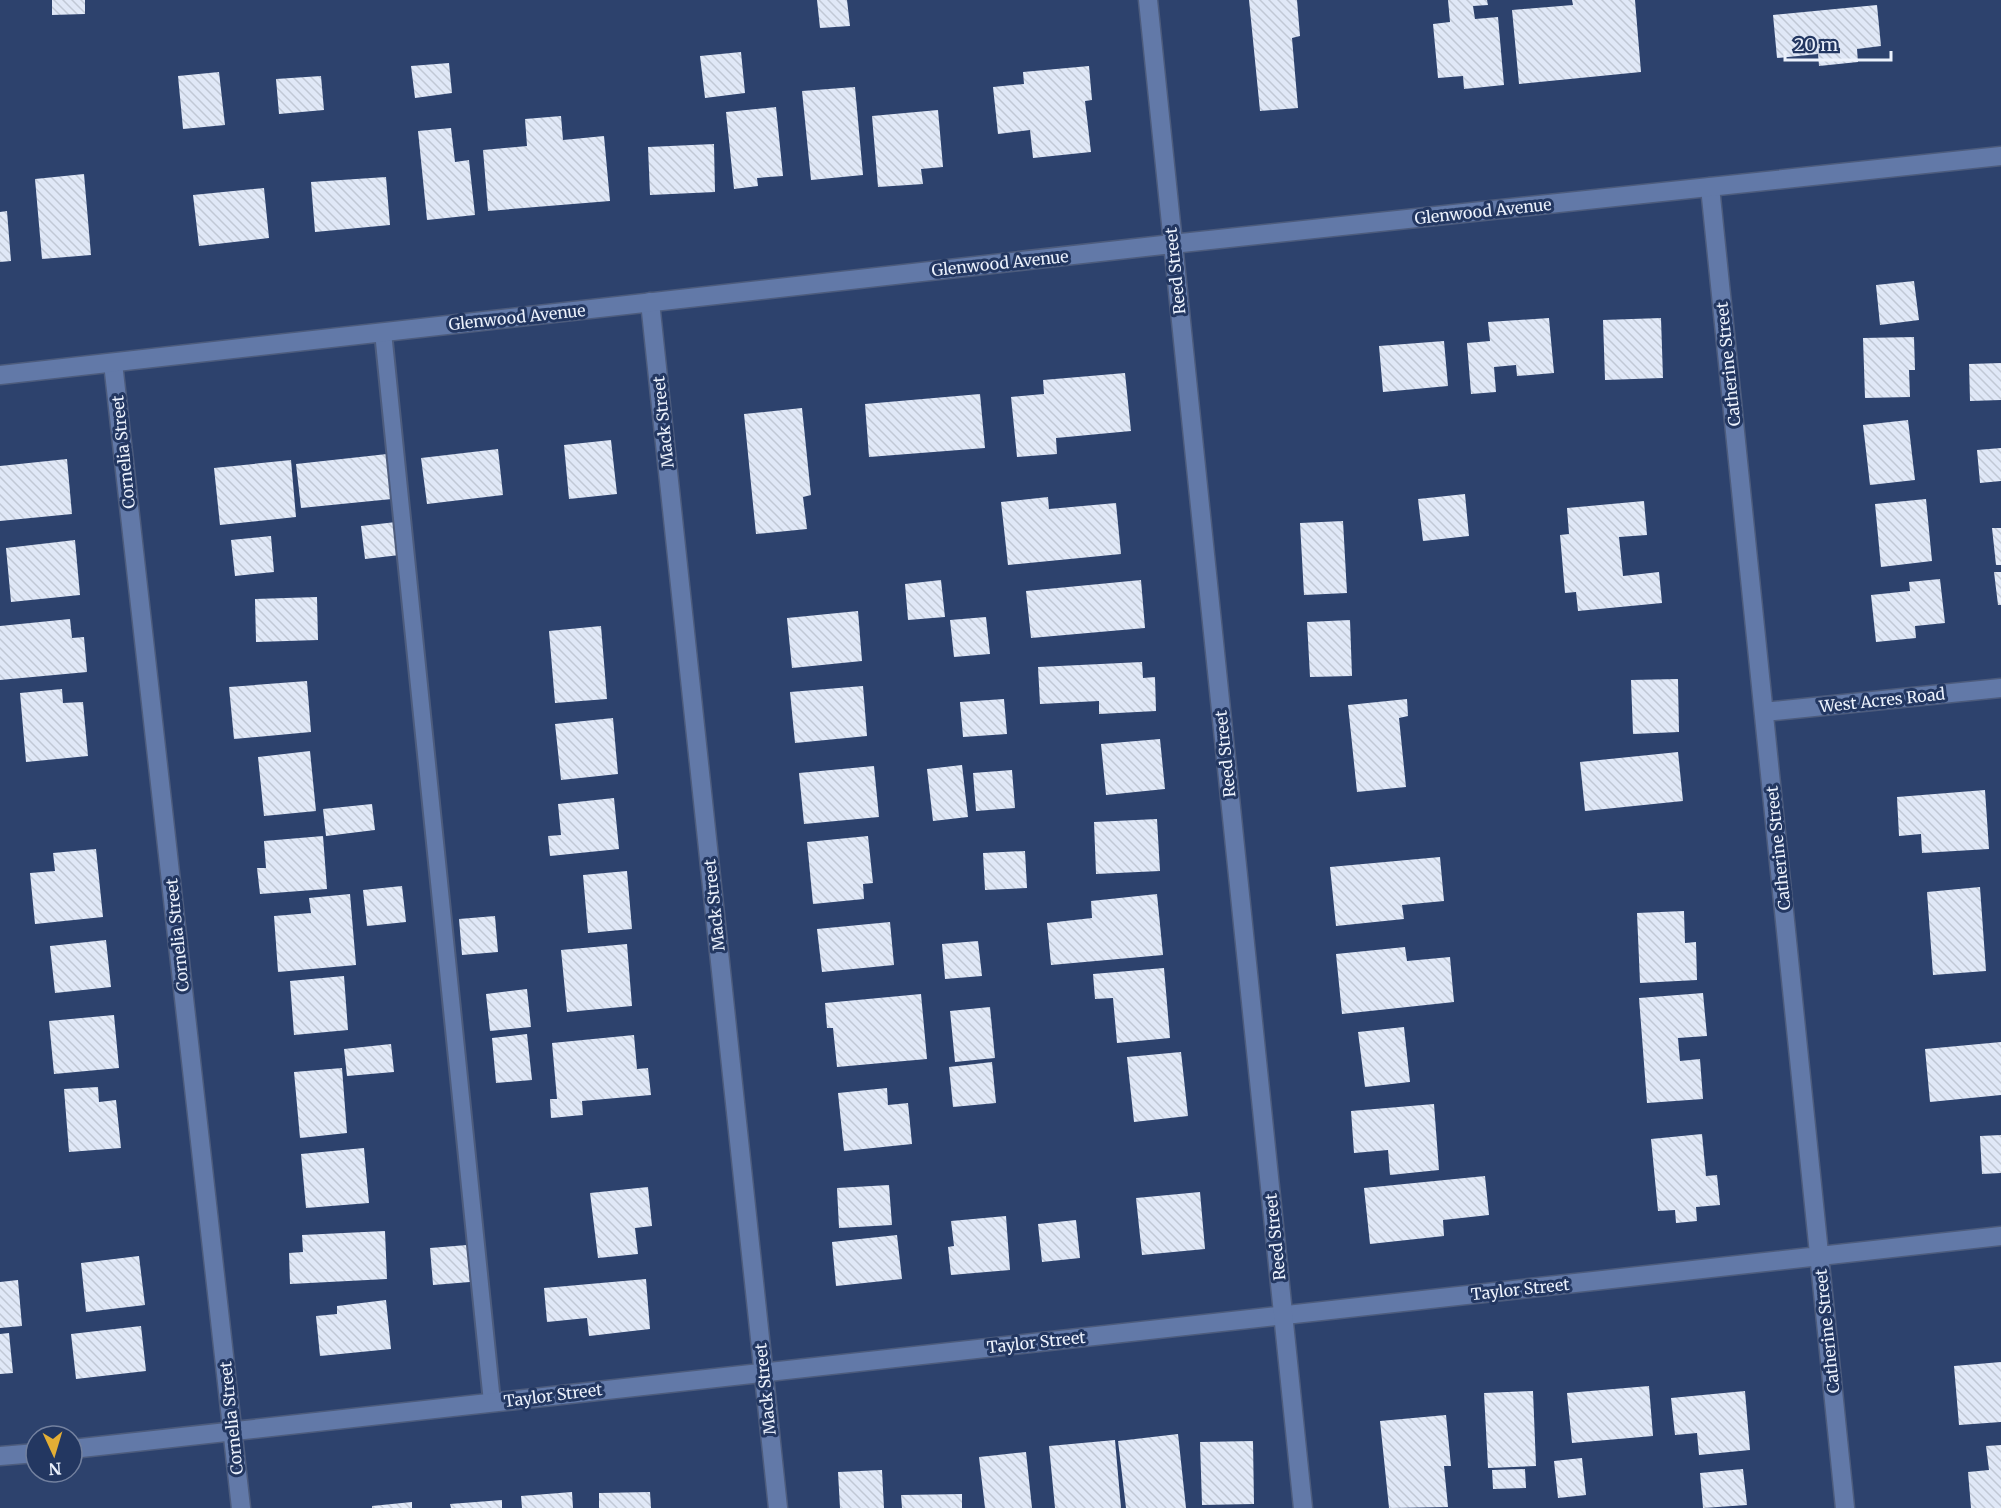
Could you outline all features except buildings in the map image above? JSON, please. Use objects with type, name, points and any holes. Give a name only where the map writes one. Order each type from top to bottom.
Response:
[{"type":"street","name":"Reed Street","points":[[1148,0],[1304,1508]]},
{"type":"street","name":"Glenwood Avenue","points":[[0,375],[1172,244],[2001,156]]},
{"type":"street","name":"Catherine Street","points":[[1710,187],[1845,1508]]},
{"type":"street","name":"Mack Street","points":[[650,302],[778,1508]]},
{"type":"street","name":"Cornelia Street","points":[[113,363],[241,1508]]},
{"type":"street","name":"West Acres Road","points":[[1764,712],[2001,688]]},
{"type":"street","name":"Taylor Street","points":[[84,1448],[2001,1236]]},
{"type":"street","points":[[0,1456],[24,1453]]},
{"type":"lane","points":[[383,332],[492,1402]]}]
